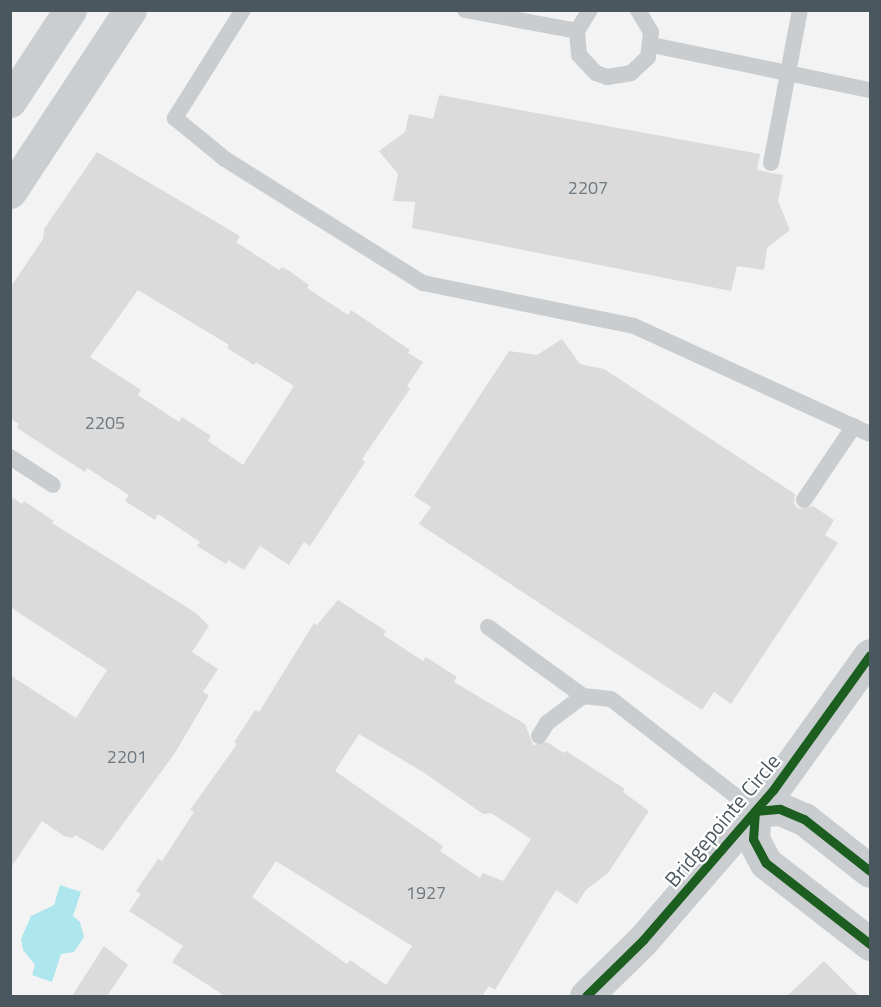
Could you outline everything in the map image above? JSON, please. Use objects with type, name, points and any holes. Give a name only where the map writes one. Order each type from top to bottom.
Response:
[{"type":"main road","points":[[10,101],[70,10]]},
{"type":"main road","points":[[10,192],[130,10]]},
{"type":"street","name":"Bridgepointe Circle","points":[[586,996],[643,940],[790,769],[870,655]]},
{"type":"street","points":[[870,872],[804,819],[780,809],[755,811],[753,839],[766,863],[870,944]]},
{"type":"lane","points":[[243,10],[175,118],[225,159],[423,283],[634,326],[870,434]]},
{"type":"lane","points":[[465,10],[577,31]]},
{"type":"lane","points":[[590,10],[577,31],[579,55],[596,73],[607,77],[631,73],[641,66],[651,45],[651,32],[638,10]]},
{"type":"lane","points":[[771,163],[800,10]]},
{"type":"lane","points":[[651,45],[870,90]]},
{"type":"lane","points":[[804,500],[854,426]]},
{"type":"lane","points":[[10,456],[53,485]]},
{"type":"lane","points":[[488,627],[583,696],[611,699],[755,811]]},
{"type":"lane","points":[[539,736],[547,723],[583,696]]},
{"type":"water","points":[[60,885],[81,892],[73,916],[80,922],[84,937],[74,952],[61,954],[52,982],[32,975],[35,965],[23,950],[21,939],[31,916],[54,905]]},
{"type":"building","points":[[439,95],[760,154],[757,170],[783,175],[778,201],[790,230],[767,248],[764,270],[737,266],[731,291],[412,228],[415,202],[393,201],[398,174],[379,151],[405,132],[409,114],[433,119]]},
{"type":"building","points":[[97,152],[240,236],[236,242],[279,270],[282,267],[288,270],[309,285],[307,288],[348,315],[351,310],[410,350],[408,353],[423,362],[407,386],[410,389],[362,459],[365,462],[310,546],[304,542],[289,565],[260,546],[244,570],[228,560],[226,564],[197,546],[200,542],[158,514],[155,520],[125,501],[129,495],[87,468],[85,472],[17,428],[19,424],[10,418],[10,288],[43,239],[44,229]],"holes":[[[138,290],[229,345],[227,348],[254,365],[256,362],[294,386],[243,465],[208,441],[211,436],[182,417],[179,422],[138,395],[141,390],[90,357]]]},
{"type":"building","points":[[562,339],[580,364],[604,369],[795,494],[794,504],[799,509],[813,506],[834,520],[825,535],[838,543],[731,704],[714,692],[702,710],[419,524],[431,507],[414,496],[509,351],[537,355]]},
{"type":"building","points":[[10,496],[22,504],[24,501],[54,521],[52,523],[196,613],[209,626],[192,652],[218,669],[203,692],[209,695],[175,753],[103,851],[75,835],[73,838],[64,836],[42,821],[10,869],[10,675],[76,718],[107,670],[10,607]]},
{"type":"building","points":[[338,600],[386,631],[383,635],[423,661],[426,657],[457,677],[454,682],[525,724],[533,745],[547,742],[564,753],[566,751],[625,789],[623,792],[649,811],[608,873],[586,890],[577,904],[556,890],[495,990],[489,986],[482,996],[225,996],[172,962],[183,946],[129,911],[141,894],[136,891],[158,859],[162,861],[194,812],[190,810],[237,744],[234,742],[255,710],[259,712],[314,623],[317,625]],"holes":[[[359,734],[423,772],[483,814],[491,813],[531,839],[503,881],[483,873],[480,878],[440,851],[443,846],[335,771]],[[276,861],[412,946],[386,985],[350,960],[347,964],[252,897]]]},
{"type":"building","points":[[104,946],[128,965],[107,996],[72,996]]},
{"type":"building","points":[[824,961],[859,996],[787,996]]},
{"type":"cycle path","points":[[586,996],[643,940],[773,790],[870,655]]},
{"type":"cycle path","points":[[755,811],[780,809],[804,819],[870,871]]},
{"type":"cycle path","points":[[755,811],[753,839],[766,863],[870,944]]}]
